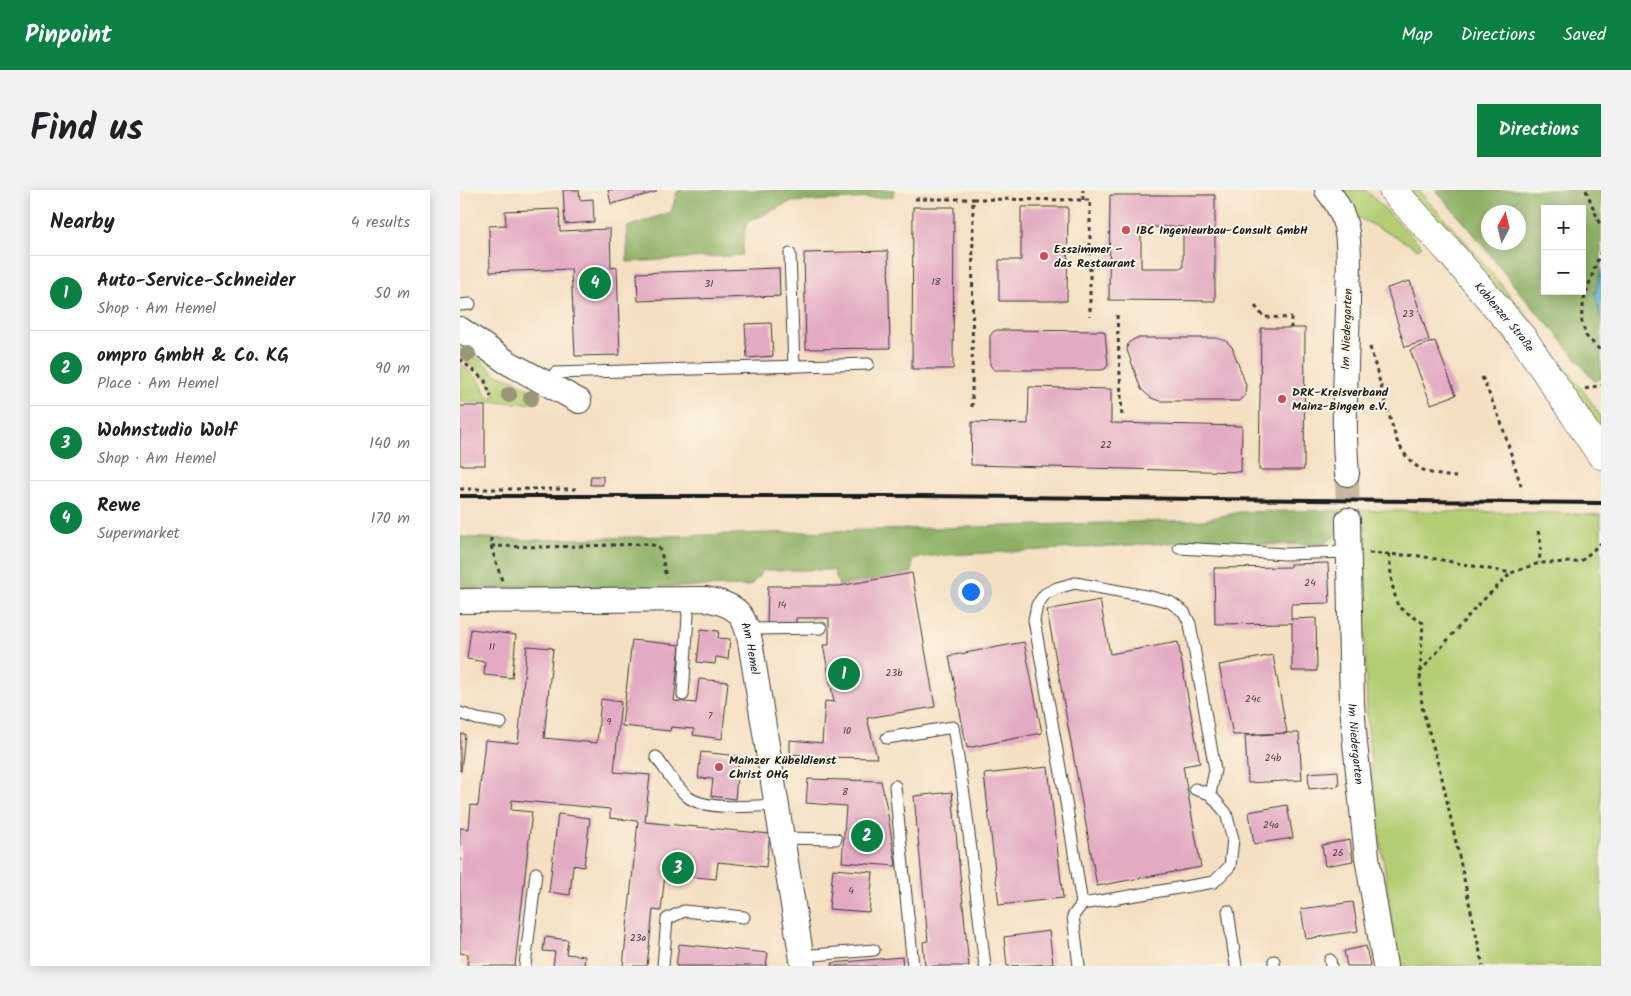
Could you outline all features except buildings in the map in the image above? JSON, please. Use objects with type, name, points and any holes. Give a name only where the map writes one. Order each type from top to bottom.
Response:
[{"type":"main road","name":"Koblenzer Straße","points":[[1393,190],[1448,250],[1523,338],[1601,455]]},
{"type":"street","name":"Im Niedergarten","points":[[1327,190],[1341,211],[1348,238],[1347,344],[1344,394],[1345,445],[1348,474]]},
{"type":"street","points":[[460,329],[507,362],[579,401]]},
{"type":"street","name":"Im Niedergarten","points":[[1348,520],[1352,704],[1355,743],[1367,857],[1386,966]]},
{"type":"street","name":"Am Hemel","points":[[460,601],[677,598],[706,599],[722,602],[737,610],[745,620],[748,629],[802,961]]},
{"type":"lane","points":[[790,254],[794,366]]},
{"type":"lane","points":[[549,385],[555,373],[868,364]]},
{"type":"lane","points":[[1180,548],[1285,554],[1348,552]]},
{"type":"lane","points":[[1082,904],[1034,620],[1037,605],[1045,594],[1074,584],[1151,597],[1170,602],[1184,612],[1190,624],[1215,770],[1210,794]]},
{"type":"lane","points":[[677,598],[688,614],[683,695]]},
{"type":"lane","points":[[748,629],[821,628]]},
{"type":"lane","points":[[460,713],[477,719],[501,723]]},
{"type":"lane","points":[[887,738],[953,727],[965,801],[985,966]]},
{"type":"lane","points":[[656,757],[679,787],[697,803],[738,807],[777,805]]},
{"type":"lane","points":[[894,786],[912,966]]},
{"type":"lane","points":[[1079,966],[1073,916],[1082,904],[1214,882],[1230,866],[1233,839],[1226,813],[1210,794],[1195,788]]},
{"type":"lane","points":[[782,838],[836,839]]},
{"type":"lane","points":[[525,966],[536,874]]},
{"type":"lane","points":[[664,966],[668,919],[684,911],[744,917]]},
{"type":"lane","points":[[1228,911],[1236,966]]},
{"type":"lane","points":[[802,961],[874,950]]},
{"type":"path","points":[[1083,190],[1083,200]]},
{"type":"path","points":[[1586,190],[1601,227]]},
{"type":"path","points":[[915,199],[1090,200],[1090,316]]},
{"type":"path","points":[[972,407],[973,199]]},
{"type":"path","points":[[1601,251],[1585,295],[1581,318],[1586,336],[1601,351]]},
{"type":"path","points":[[1255,306],[1264,317],[1291,318],[1291,328]]},
{"type":"path","points":[[1116,315],[1122,416]]},
{"type":"path","points":[[1367,340],[1396,439],[1403,453],[1416,466],[1428,473],[1456,476]]},
{"type":"path","points":[[460,359],[485,381],[491,397]]},
{"type":"path","points":[[1482,378],[1501,422],[1522,489]]},
{"type":"path","points":[[1585,389],[1601,385]]},
{"type":"path","points":[[460,489],[580,489]]},
{"type":"path","points":[[1538,531],[1542,544],[1540,563]]},
{"type":"path","points":[[491,538],[491,546],[501,578]]},
{"type":"path","points":[[1420,672],[1476,607],[1511,573],[1540,563],[1580,562],[1601,543]]},
{"type":"path","points":[[491,546],[546,547],[647,544],[657,546],[661,551],[677,598]]},
{"type":"path","points":[[1348,552],[1420,556],[1511,573]]},
{"type":"path","points":[[1389,554],[1392,584],[1398,607],[1423,623],[1420,672],[1422,707],[1442,778],[1484,966]]},
{"type":"green space","points":[[681,190],[894,190],[893,197],[790,202],[748,222],[745,228],[742,255],[627,262],[627,227],[671,212],[677,192]]},
{"type":"green space","points":[[1338,190],[1366,190],[1422,246],[1418,249],[1352,214]]},
{"type":"green space","points":[[1407,190],[1418,190],[1467,243],[1525,314],[1601,417],[1601,437]]},
{"type":"green space","points":[[1435,190],[1601,190],[1601,270],[1595,293],[1601,320],[1601,379],[1594,381],[1486,250],[1526,250],[1526,205],[1481,205],[1481,243]]},
{"type":"green space","points":[[460,347],[483,362],[496,374],[514,380],[529,389],[535,395],[535,403],[460,402],[460,363],[480,381],[487,397],[495,396],[485,379],[460,356]]},
{"type":"green space","points":[[1340,510],[1601,515],[1601,966],[1399,966],[1374,798],[1367,716],[1360,535],[1341,520]]},
{"type":"green space","points":[[1340,510],[1341,520],[1337,535],[1324,544],[1247,545],[1188,542],[931,556],[912,559],[912,573],[839,586],[834,570],[764,570],[750,586],[460,589],[460,537],[534,540],[1203,520],[1240,512]]},
{"type":"water","points":[[1601,270],[1601,320],[1595,293]]},
{"type":"tunnel","points":[[1347,474],[1348,520]]},
{"type":"railway","points":[[460,496],[921,496],[1601,503]]},
{"type":"place","name":"IBC Ingenieurbau-Consult GmbH","points":[[1126,230]]},
{"type":"place","name":"Esszimmer – das Restaurant","points":[[1044,256]]},
{"type":"place","name":"Rewe","points":[[595,283]]},
{"type":"place","name":"DRK-Kreisverband Mainz-Bingen e.V.","points":[[1282,399]]},
{"type":"place","name":"Auto-Service-Schneider","points":[[844,674]]},
{"type":"place","name":"Mainzer Kübeldienst Christ OHG","points":[[719,767]]},
{"type":"place","name":"ompro GmbH & Co. KG","points":[[867,836]]},
{"type":"place","name":"Wohnstudio Wolf","points":[[678,868]]}]
